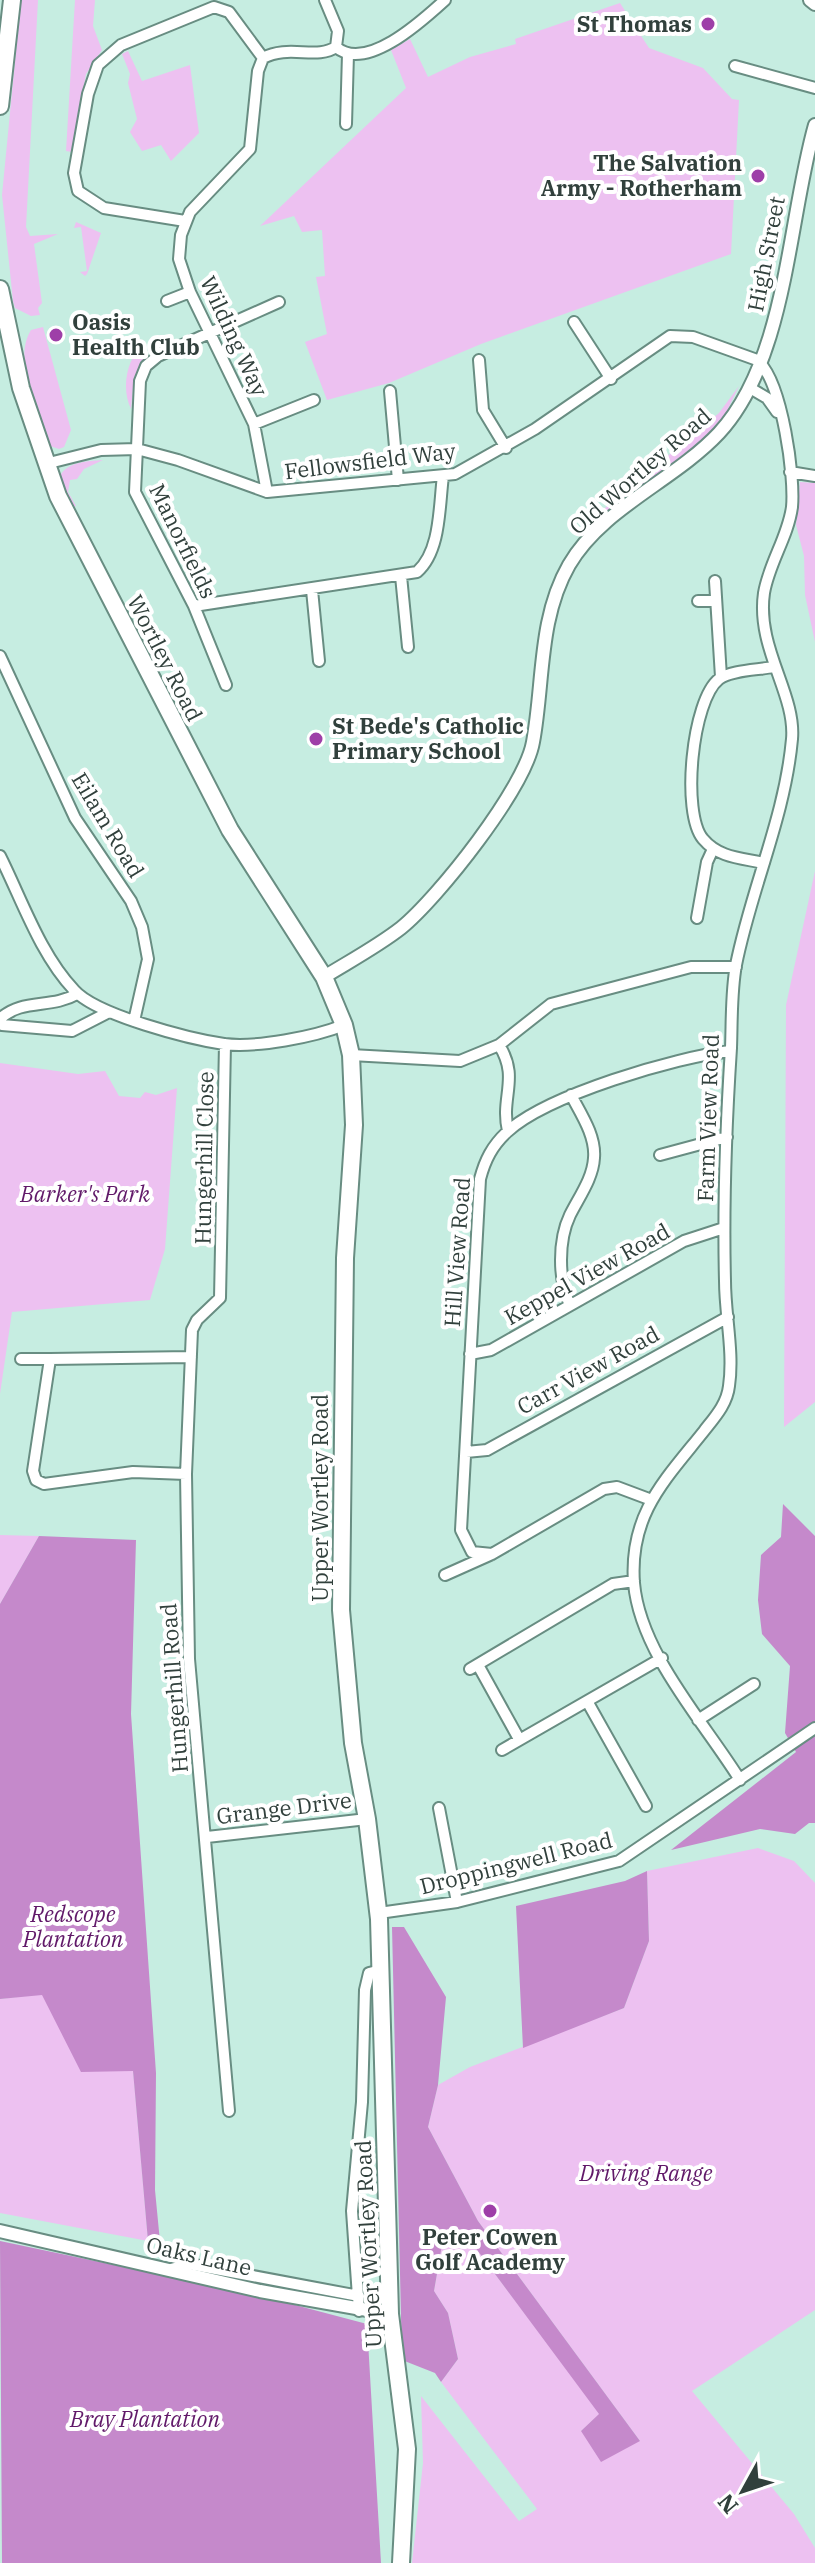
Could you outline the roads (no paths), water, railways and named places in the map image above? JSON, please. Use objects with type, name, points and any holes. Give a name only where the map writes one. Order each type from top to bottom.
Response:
[{"type":"main road","points":[[0,106],[12,0]]},
{"type":"main road","name":"Wortley Road","points":[[0,289],[4,334],[45,464],[77,534],[230,830],[324,977],[344,1025]]},
{"type":"main road","name":"Upper Wortley Road","points":[[344,1025],[351,1055],[354,1125],[345,1258],[341,1610],[353,1743],[379,1913],[390,2314],[407,2449],[401,2563]]},
{"type":"street","points":[[325,0],[338,31],[336,47]]},
{"type":"street","points":[[810,0],[815,4]]},
{"type":"street","points":[[336,47],[348,54],[401,37],[442,1]]},
{"type":"street","points":[[214,7],[229,12],[263,58],[258,71],[250,149],[185,221],[95,205],[78,191],[74,173],[93,76],[107,54],[214,7]]},
{"type":"street","points":[[263,58],[287,50],[326,52],[336,47]]},
{"type":"street","points":[[346,124],[348,54]]},
{"type":"street","points":[[735,66],[815,88]]},
{"type":"street","name":"High Street","points":[[750,388],[780,302],[797,197],[815,125]]},
{"type":"street","name":"Wilding Way","points":[[185,221],[179,259],[190,292],[254,424],[267,492]]},
{"type":"street","points":[[167,301],[190,292]]},
{"type":"street","name":"Manorfields","points":[[226,685],[194,606],[135,492],[140,381],[146,366],[158,356],[279,302]]},
{"type":"street","points":[[574,322],[611,379]]},
{"type":"street","name":"Fellowsfield Way","points":[[45,464],[101,450],[137,449],[178,460],[267,492],[443,476],[469,469],[506,448],[611,379],[664,339],[677,335],[693,337],[760,362]]},
{"type":"street","points":[[479,360],[483,410],[506,448]]},
{"type":"street","name":"Farm View Road","points":[[740,1780],[698,1720],[648,1633],[634,1581],[637,1548],[649,1499],[727,1398],[730,1383],[724,1228],[736,967],[793,735],[789,710],[773,667],[764,624],[764,593],[792,506],[790,472],[773,382],[760,362]]},
{"type":"street","points":[[750,388],[767,398],[780,418]]},
{"type":"street","name":"Old Wortley Road","points":[[324,977],[415,916],[517,784],[534,739],[541,667],[554,600],[579,550],[606,523],[706,446],[730,420],[750,388]]},
{"type":"street","points":[[390,391],[398,480]]},
{"type":"street","points":[[254,424],[314,400]]},
{"type":"street","points":[[790,472],[815,476]]},
{"type":"street","points":[[194,606],[417,572],[430,556],[443,476]]},
{"type":"street","points":[[401,576],[408,647]]},
{"type":"street","points":[[715,581],[721,677],[705,698],[690,799],[693,822],[718,854],[764,863]]},
{"type":"street","points":[[312,590],[319,661]]},
{"type":"street","points":[[698,601],[716,601]]},
{"type":"street","name":"Eilam Road","points":[[0,656],[75,818],[131,901],[142,927],[148,959],[134,1021]]},
{"type":"street","points":[[721,677],[773,667]]},
{"type":"street","points":[[696,913],[707,862],[713,849]]},
{"type":"street","points":[[0,856],[46,949],[77,994],[109,1012],[225,1044],[314,1037],[344,1025]]},
{"type":"street","points":[[351,1055],[445,1062],[480,1055],[499,1045],[551,1004],[691,967],[736,967]]},
{"type":"street","points":[[77,994],[61,1003],[11,1009],[0,1020],[15,1028],[72,1031],[109,1012]]},
{"type":"street","name":"Hungerhill Close","points":[[222,1271],[225,1044]]},
{"type":"street","points":[[499,1045],[510,1062],[505,1111],[508,1131]]},
{"type":"street","name":"Hill View Road","points":[[492,1554],[472,1552],[461,1530],[480,1179],[486,1156],[508,1131],[571,1095],[730,1051]]},
{"type":"street","points":[[570,1305],[563,1291],[561,1273],[565,1234],[595,1161],[594,1144],[571,1095]]},
{"type":"street","points":[[660,1155],[727,1137]]},
{"type":"street","name":"Keppel View Road","points":[[470,1354],[491,1350],[684,1241],[724,1228]]},
{"type":"street","name":"Hungerhill Road","points":[[222,1271],[220,1298],[197,1320],[192,1330],[186,1474],[189,1659],[229,2111]]},
{"type":"street","name":"Carr View Road","points":[[466,1452],[487,1450],[728,1317]]},
{"type":"street","points":[[21,1359],[191,1357]]},
{"type":"street","points":[[50,1359],[33,1471],[36,1480],[44,1484],[133,1472],[186,1474]]},
{"type":"street","points":[[445,1575],[492,1554],[604,1489],[617,1487],[649,1499]]},
{"type":"street","points":[[519,1739],[474,1667],[613,1584],[634,1581]]},
{"type":"street","points":[[502,1750],[662,1658]]},
{"type":"street","points":[[698,1720],[754,1684]]},
{"type":"street","points":[[587,1701],[646,1806]]},
{"type":"street","name":"Droppingwell Road","points":[[379,1913],[457,1902],[619,1861],[815,1728]]},
{"type":"street","points":[[439,1808],[457,1902]]},
{"type":"street","name":"Grange Drive","points":[[207,1837],[367,1819]]},
{"type":"street","name":"Upper Wortley Road","points":[[359,2311],[352,2211],[362,2102],[365,1990],[369,1973],[381,1970]]},
{"type":"street","name":"Oaks Lane","points":[[0,2231],[359,2311],[390,2314]]},
{"type":"street","points":[[169,2270],[189,2264],[359,2296]]},
{"type":"place","name":"St Thomas","points":[[708,24]]},
{"type":"place","name":"The Salvation Army - Rotherham","points":[[758,176]]},
{"type":"place","name":"Oasis Health Club","points":[[56,335]]},
{"type":"place","name":"St Bede's Catholic Primary School","points":[[316,739]]},
{"type":"place","name":"Peter Cowen Golf Academy","points":[[490,2211]]},
{"type":"park label","name":"Barker's Park","points":[[85,1194]]},
{"type":"park label","name":"Redscope Plantation","points":[[73,1926]]},
{"type":"park label","name":"Driving Range","points":[[646,2173]]},
{"type":"park label","name":"Bray Plantation","points":[[145,2419]]}]
